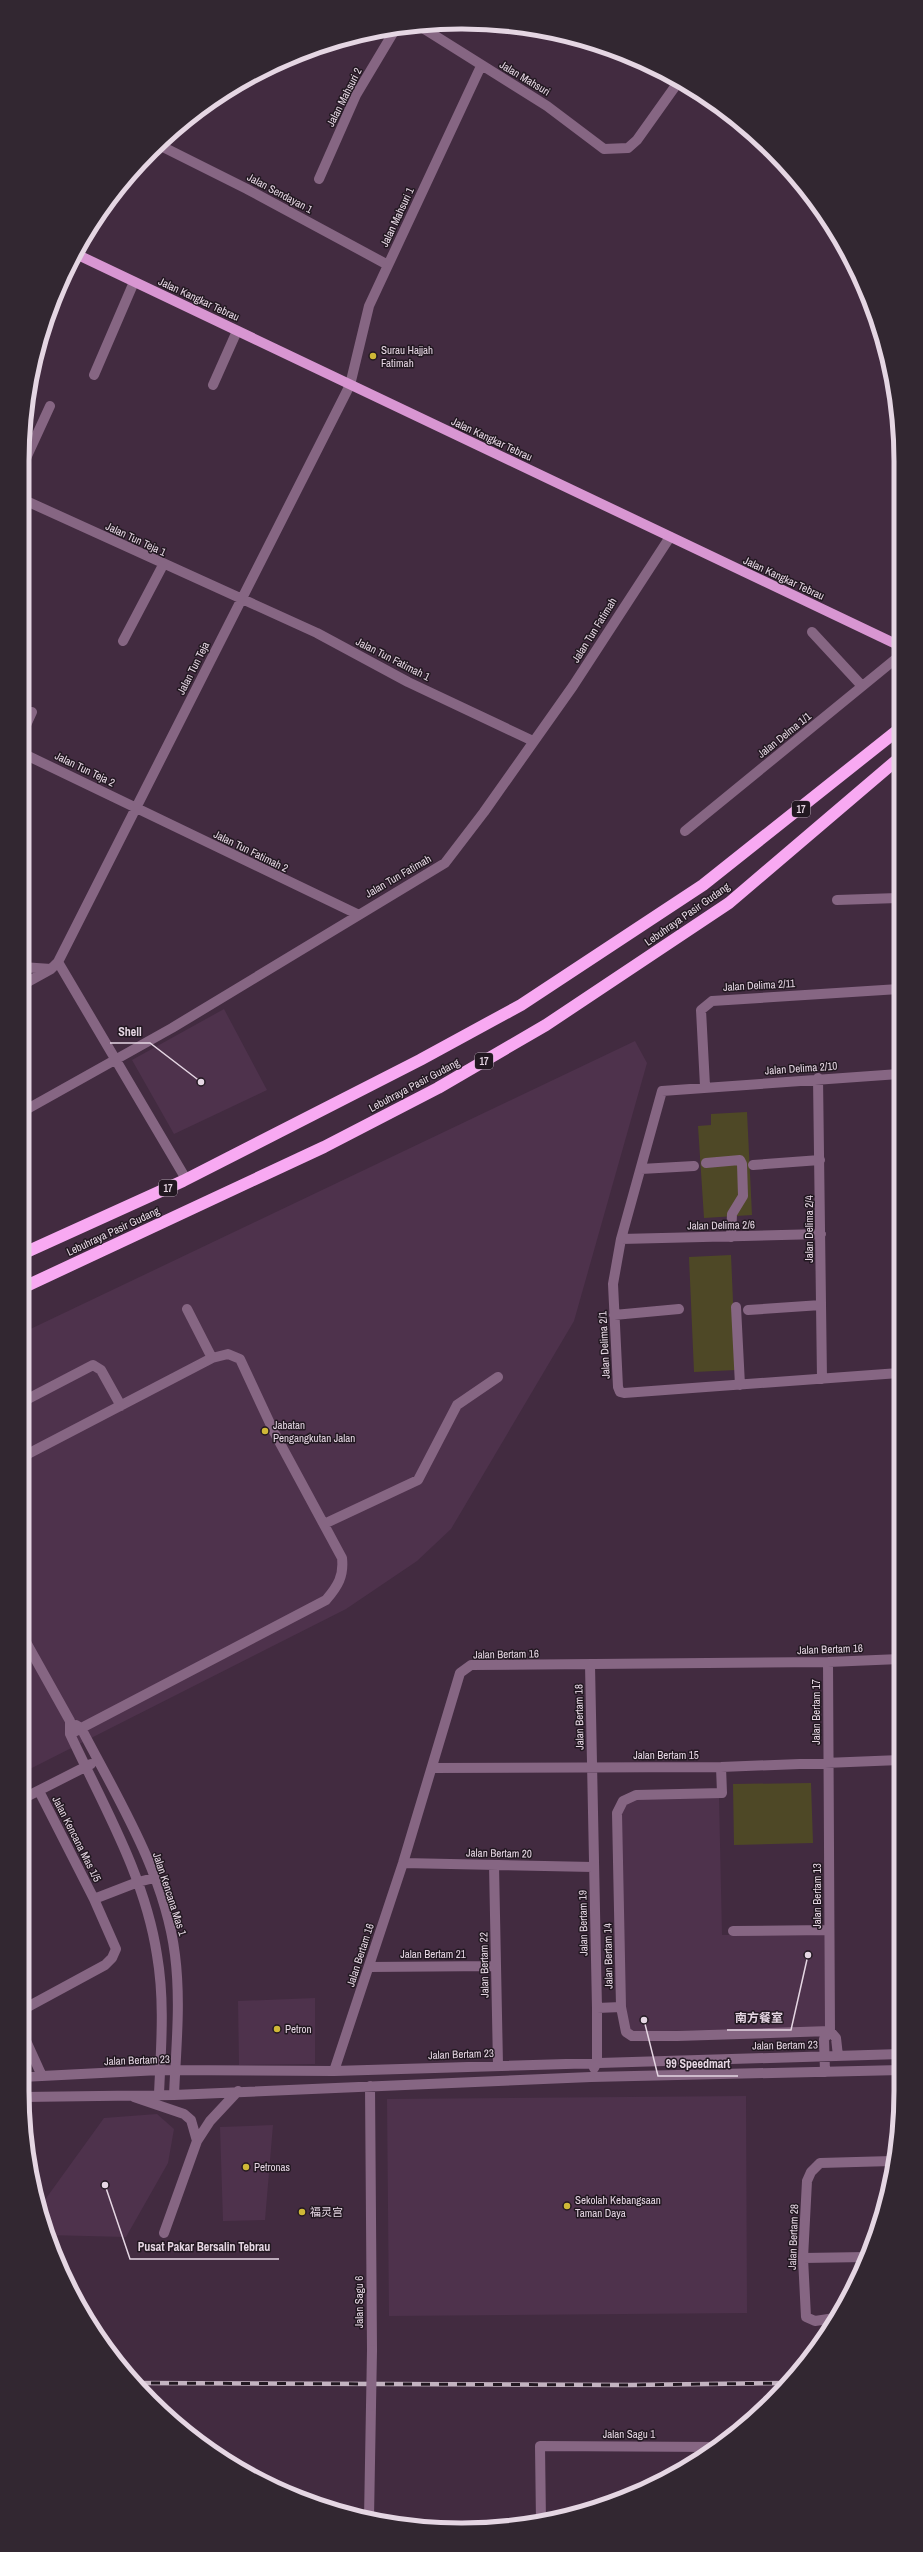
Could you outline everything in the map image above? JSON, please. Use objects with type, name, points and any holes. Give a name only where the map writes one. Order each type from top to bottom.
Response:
[{"type":"highway","name":"Lebuhraya Pasir Gudang","points":[[29,1251],[186,1179],[420,1060],[521,1005],[703,885],[894,733]]},
{"type":"highway","name":"Lebuhraya Pasir Gudang","points":[[29,1285],[324,1147],[438,1088],[546,1025],[729,902],[894,762]]},
{"type":"main road","name":"Jalan Kangkar Tebrau","points":[[81,256],[894,643]]},
{"type":"street","name":"Jalan Mahsuri","points":[[427,31],[547,106],[604,149],[628,148],[637,140],[676,86]]},
{"type":"street","name":"Jalan Mahsuri 2","points":[[319,179],[356,95],[392,35]]},
{"type":"street","name":"Jalan Mahsuri 1","points":[[350,385],[369,306],[481,66]]},
{"type":"street","name":"Jalan Sendayan 1","points":[[164,148],[247,189],[388,265]]},
{"type":"street","points":[[94,375],[134,282]]},
{"type":"street","points":[[213,385],[237,331]]},
{"type":"street","name":"Jalan Tun Teja","points":[[54,965],[136,808],[350,385]]},
{"type":"street","points":[[29,451],[50,406]]},
{"type":"street","name":"Jalan Tun Teja 1","points":[[29,502],[164,565],[242,598]]},
{"type":"street","name":"Jalan Tun Fatimah","points":[[29,1108],[172,1028],[357,914],[445,863],[484,812],[573,686],[670,537]]},
{"type":"street","points":[[123,641],[164,565]]},
{"type":"street","name":"Jalan Tun Fatimah 1","points":[[242,598],[533,741]]},
{"type":"street","points":[[812,632],[862,686]]},
{"type":"street","name":"Jalan Delma 1/1","points":[[685,831],[894,659]]},
{"type":"street","points":[[29,719],[32,712]]},
{"type":"street","name":"Jalan Tun Teja 2","points":[[29,756],[136,808]]},
{"type":"street","name":"Jalan Tun Fatimah 2","points":[[136,808],[357,914]]},
{"type":"street","points":[[836,900],[894,898]]},
{"type":"street","points":[[54,965],[115,1060],[186,1179]]},
{"type":"street","points":[[29,967],[54,965]]},
{"type":"street","points":[[29,981],[54,965]]},
{"type":"street","name":"Jalan Delima 2/11","points":[[705,1086],[701,1010],[712,1000],[894,989]]},
{"type":"street","name":"Jalan Delima 2/10","points":[[705,1086],[894,1074]]},
{"type":"street","name":"Jalan Delima 2/4","points":[[818,1078],[822,1379]]},
{"type":"street","name":"Jalan Delima 2/1","points":[[705,1086],[662,1090],[621,1239],[612,1284],[620,1392],[624,1393],[894,1373]]},
{"type":"street","points":[[706,1163],[735,1159],[740,1160],[742,1164],[743,1196],[732,1214],[731,1237]]},
{"type":"street","points":[[752,1165],[820,1160]]},
{"type":"street","points":[[641,1170],[694,1166]]},
{"type":"street","name":"Jalan Delima 2/6","points":[[621,1239],[821,1234]]},
{"type":"street","points":[[748,1310],[821,1305]]},
{"type":"street","points":[[736,1307],[740,1385]]},
{"type":"street","points":[[187,1309],[212,1358]]},
{"type":"street","points":[[614,1315],[679,1309]]},
{"type":"street","points":[[29,1453],[212,1358],[228,1354],[240,1359],[274,1432],[342,1558],[344,1572],[338,1586],[326,1600],[70,1734]]},
{"type":"street","points":[[29,1398],[93,1366],[101,1370],[121,1406]]},
{"type":"street","points":[[324,1524],[418,1480],[457,1405],[498,1377]]},
{"type":"street","points":[[29,1648],[70,1721],[81,1728]]},
{"type":"street","name":"Jalan Bertam 16","points":[[334,2071],[403,1863],[460,1673],[464,1668],[471,1665],[828,1662],[894,1659]]},
{"type":"street","name":"Jalan Bertam 17","points":[[828,1662],[828,1762]]},
{"type":"street","name":"Jalan Bertam 18","points":[[590,1665],[592,1768]]},
{"type":"street","points":[[70,1721],[70,1734],[138,1882],[153,1934],[160,1980],[159,2094]]},
{"type":"street","name":"Jalan Kencana Mas 1","points":[[81,1728],[146,1857],[171,1930],[175,1954],[179,2005],[174,2095]]},
{"type":"street","name":"Jalan Bertam 15","points":[[432,1768],[722,1767],[894,1760]]},
{"type":"street","points":[[29,1796],[98,1761]]},
{"type":"street","name":"Jalan Bertam 13","points":[[828,1762],[830,2031],[836,2038],[838,2056]]},
{"type":"street","name":"Jalan Bertam 14","points":[[722,1767],[722,1793],[636,1795],[623,1801],[617,1813],[621,2007],[626,2032],[632,2036],[677,2036],[830,2031]]},
{"type":"street","name":"Jalan Bertam 19","points":[[591,2077],[597,2062],[592,1768]]},
{"type":"street","name":"Jalan Kencana Mas 1/5","points":[[29,2006],[105,1965],[112,1958],[116,1949],[94,1899],[39,1791]]},
{"type":"street","name":"Jalan Bertam 20","points":[[403,1863],[593,1867]]},
{"type":"street","name":"Jalan Bertam 22","points":[[494,1865],[498,2065]]},
{"type":"street","name":"Jalan Kencana Mas 1/5","points":[[94,1899],[138,1882],[154,1878]]},
{"type":"street","points":[[733,1931],[829,1930]]},
{"type":"street","name":"Jalan Bertam 21","points":[[369,1966],[496,1966]]},
{"type":"street","points":[[597,2008],[621,2007]]},
{"type":"street","name":"Jalan Bertam 13","points":[[825,2072],[824,2038],[830,2031]]},
{"type":"street","points":[[29,2047],[42,2076]]},
{"type":"street","name":"Jalan Bertam 23","points":[[29,2076],[160,2070],[334,2071],[894,2054]]},
{"type":"street","points":[[29,2097],[131,2096],[159,2094],[174,2095],[591,2077],[894,2070]]},
{"type":"street","name":"Jalan Sagu 6","points":[[370,2086],[372,2350],[370,2513]]},
{"type":"street","points":[[164,2233],[197,2141],[210,2121],[238,2092]]},
{"type":"street","points":[[131,2096],[184,2114],[191,2120],[197,2141]]},
{"type":"street","name":"Jalan Bertam 28","points":[[829,2319],[815,2321],[806,2317],[803,2258],[807,2181],[810,2172],[820,2163],[888,2161]]},
{"type":"street","points":[[803,2258],[860,2257]]},
{"type":"street","name":"Jalan Sagu 1","points":[[541,2516],[540,2446],[706,2447]]},
{"type":"shaded area","points":[[224,1009],[267,1090],[174,1134],[132,1060]]},
{"type":"shaded area","name":"Jabatan Pengangkutan Jalan","points":[[635,1041],[647,1063],[574,1321],[451,1529],[417,1561],[346,1609],[29,1769],[29,1330]]},
{"type":"shaded area","points":[[747,1112],[752,1215],[704,1218],[698,1126],[711,1125],[711,1114]]},
{"type":"shaded area","points":[[731,1255],[736,1370],[694,1372],[689,1257]]},
{"type":"shaded area","points":[[811,1783],[813,1843],[734,1845],[733,1784]]},
{"type":"shaded area","points":[[719,1797],[722,1935],[826,1935],[826,2027],[633,2032],[629,2028],[625,2002],[621,1815],[625,1804],[637,1798]]},
{"type":"shaded area","points":[[315,1998],[315,2064],[239,2065],[238,2001]]},
{"type":"shaded area","name":"Sekolah Kebangsaan Taman Daya","points":[[746,2096],[747,2313],[389,2316],[387,2099]]},
{"type":"shaded area","points":[[157,2114],[174,2129],[168,2163],[126,2237],[54,2235],[44,2201],[104,2118]]},
{"type":"shaded area","points":[[273,2125],[265,2220],[223,2221],[220,2127]]},
{"type":"railway","points":[[143,2383],[630,2385],[780,2383]]},
{"type":"place","name":"Surau Hajjah Fatimah","points":[[373,356]]},
{"type":"place","name":"Shell","points":[[201,1082]]},
{"type":"place","name":"Jabatan Pengangkutan Jalan","points":[[265,1431]]},
{"type":"place","name":"南方餐室","points":[[808,1955]]},
{"type":"place","name":"99 Speedmart","points":[[644,2020]]},
{"type":"place","name":"Petron","points":[[277,2029]]},
{"type":"place","name":"Petronas","points":[[246,2167]]},
{"type":"place","name":"Pusat Pakar Bersalin Tebrau","points":[[105,2185]]},
{"type":"place","name":"Sekolah Kebangsaan Taman Daya","points":[[567,2206]]},
{"type":"place","name":"福灵宫","points":[[302,2212]]}]
